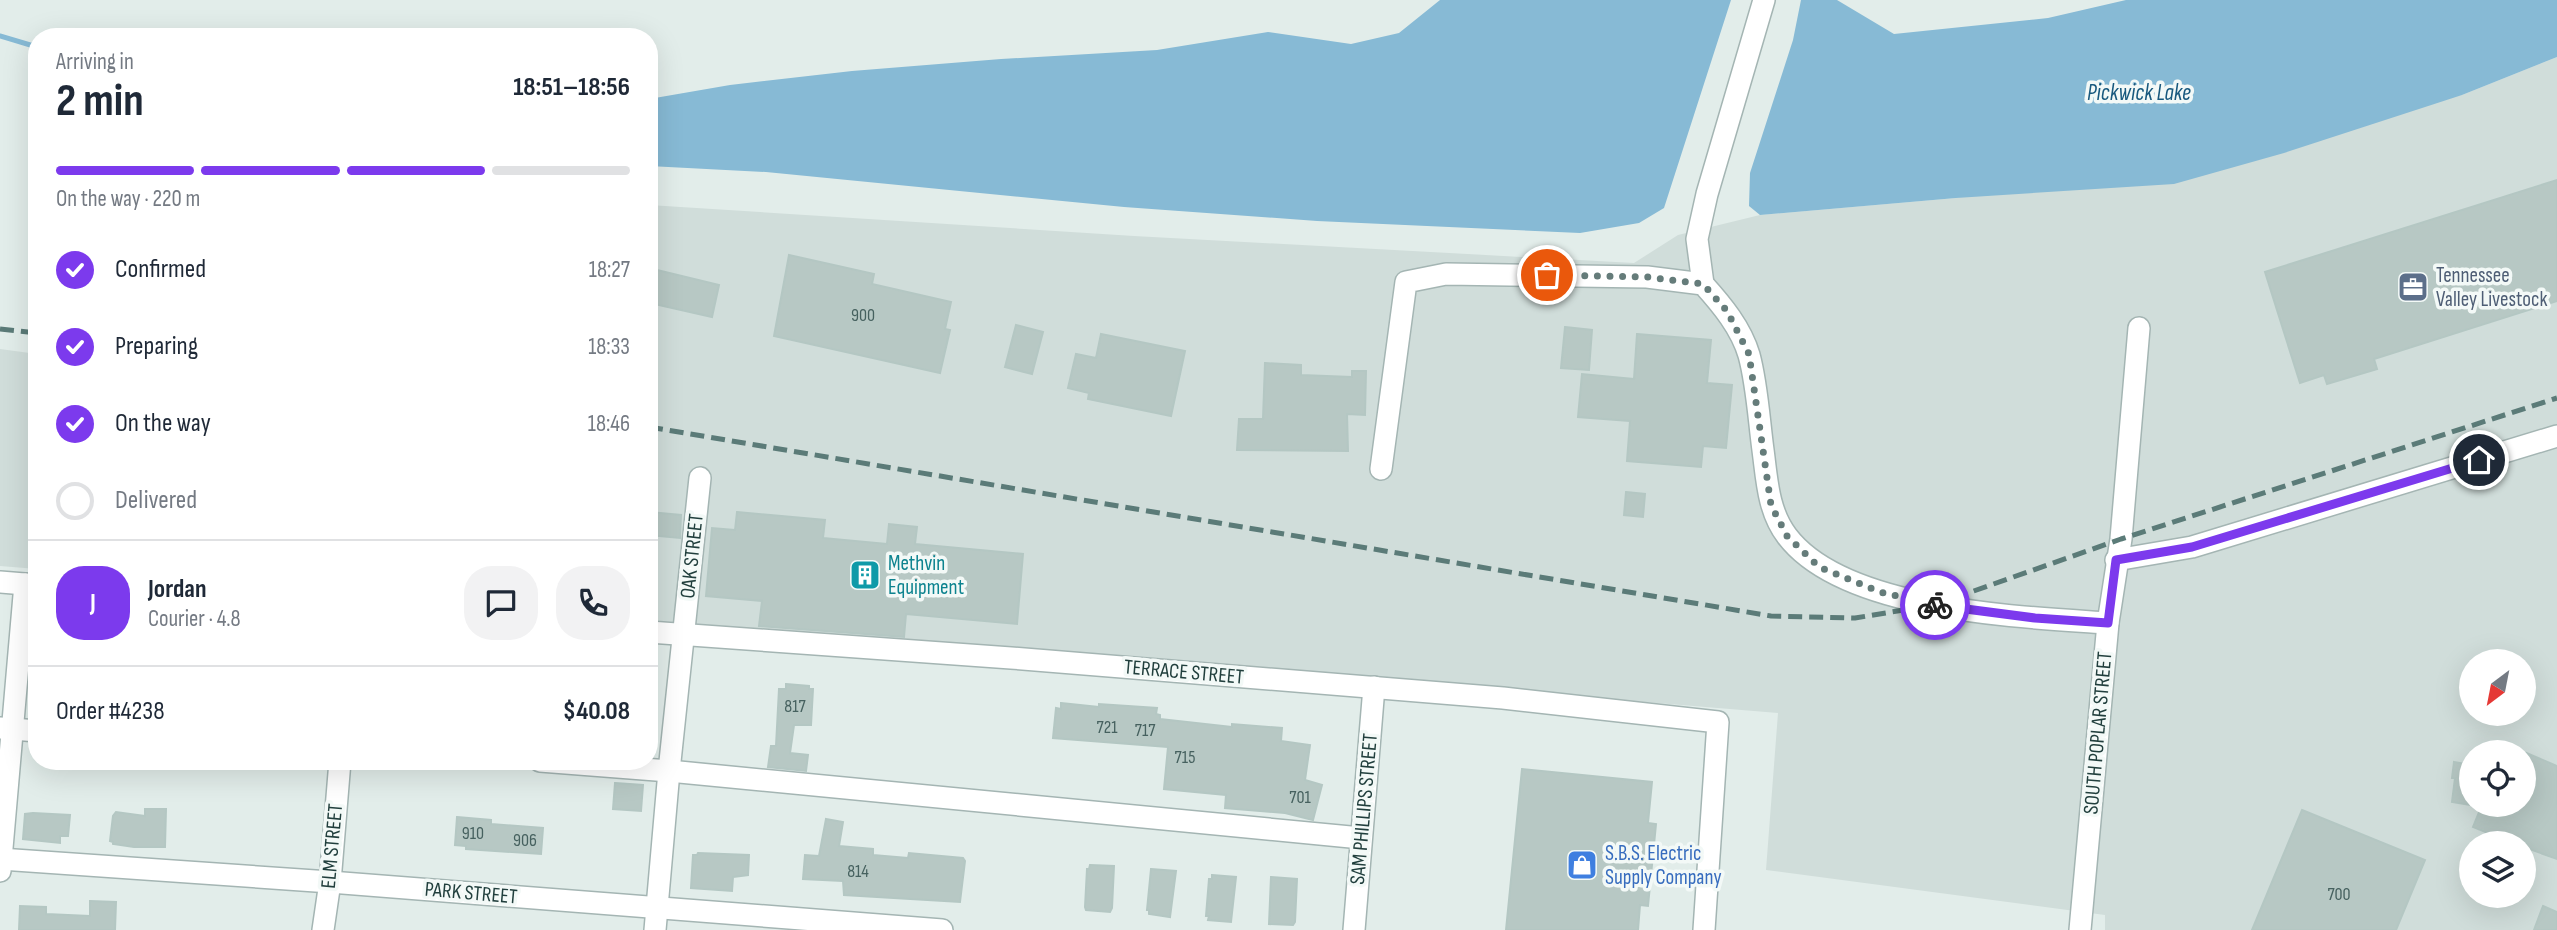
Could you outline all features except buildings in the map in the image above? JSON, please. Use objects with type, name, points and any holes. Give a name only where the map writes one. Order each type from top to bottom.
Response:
[{"type":"street","points":[[1764,0],[1707,194],[1697,239],[1703,284],[1727,311],[1749,354],[1771,505],[1787,536],[1819,567],[1880,592],[1934,605],[2108,623]]},
{"type":"street","points":[[1381,469],[1406,282],[1446,274],[1647,277],[1703,284]]},
{"type":"street","name":"SOUTH POPLAR STREET","points":[[2081,930],[2108,623],[2121,539],[2139,328]]},
{"type":"street","points":[[2116,560],[2192,547],[2557,436]]},
{"type":"street","name":"OAK STREET","points":[[656,919],[700,478]]},
{"type":"street","points":[[0,582],[28,585]]},
{"type":"street","points":[[0,863],[6,729],[28,602]]},
{"type":"street","name":"TERRACE STREET","points":[[658,633],[1374,687],[1503,698],[1718,722],[1704,930]]},
{"type":"street","name":"SAM PHILLIPS STREET","points":[[1354,930],[1374,687]]},
{"type":"street","points":[[6,729],[28,730]]},
{"type":"street","name":"ELM STREET","points":[[323,930],[330,882],[339,770]]},
{"type":"street","points":[[656,770],[1361,838]]},
{"type":"street","name":"PARK STREET","points":[[0,863],[330,882],[656,919],[942,930]]},
{"type":"shaded area","points":[[2557,57],[2557,930],[2105,930],[2105,915],[1766,870],[1778,713],[658,621],[658,206],[1134,236],[1634,263],[1678,235],[1760,215],[1956,198],[2462,95]]},
{"type":"shaded area","points":[[0,349],[28,353],[28,568],[0,566]]},
{"type":"water","points":[[1440,0],[1731,0],[1664,208],[1639,223],[1580,233],[1317,221],[1124,207],[766,172],[658,166],[658,97],[730,85],[852,71],[1157,50],[1268,32],[1351,44],[1399,33]]},
{"type":"water","name":"Pickwick Lake","points":[[1801,0],[1837,0],[1894,34],[2048,18],[2126,0],[2557,0],[2557,57],[2462,95],[2284,153],[2174,184],[1956,198],[1760,215],[1749,206],[1750,173],[1793,40]]},
{"type":"waterway","points":[[0,36],[28,44]]},
{"type":"railway","points":[[0,329],[28,332]]},
{"type":"railway","points":[[658,429],[1771,616],[1855,618],[1934,605],[2121,539],[2557,398]]},
{"type":"way so far","points":[[1547,275],[1647,277],[1703,284],[1727,311],[1749,354],[1771,505],[1787,536],[1819,567],[1880,592],[1935,605]]},
{"type":"place","name":"Tennessee Valley Livestock","points":[[2413,287]]},
{"type":"place","name":"Methvin Equipment","points":[[865,575]]},
{"type":"place","name":"S.B.S. Electric Supply Company","points":[[1582,865]]},
{"type":"route","points":[[1935,605],[2035,618],[2108,623],[2116,560],[2192,547],[2479,460]]}]
